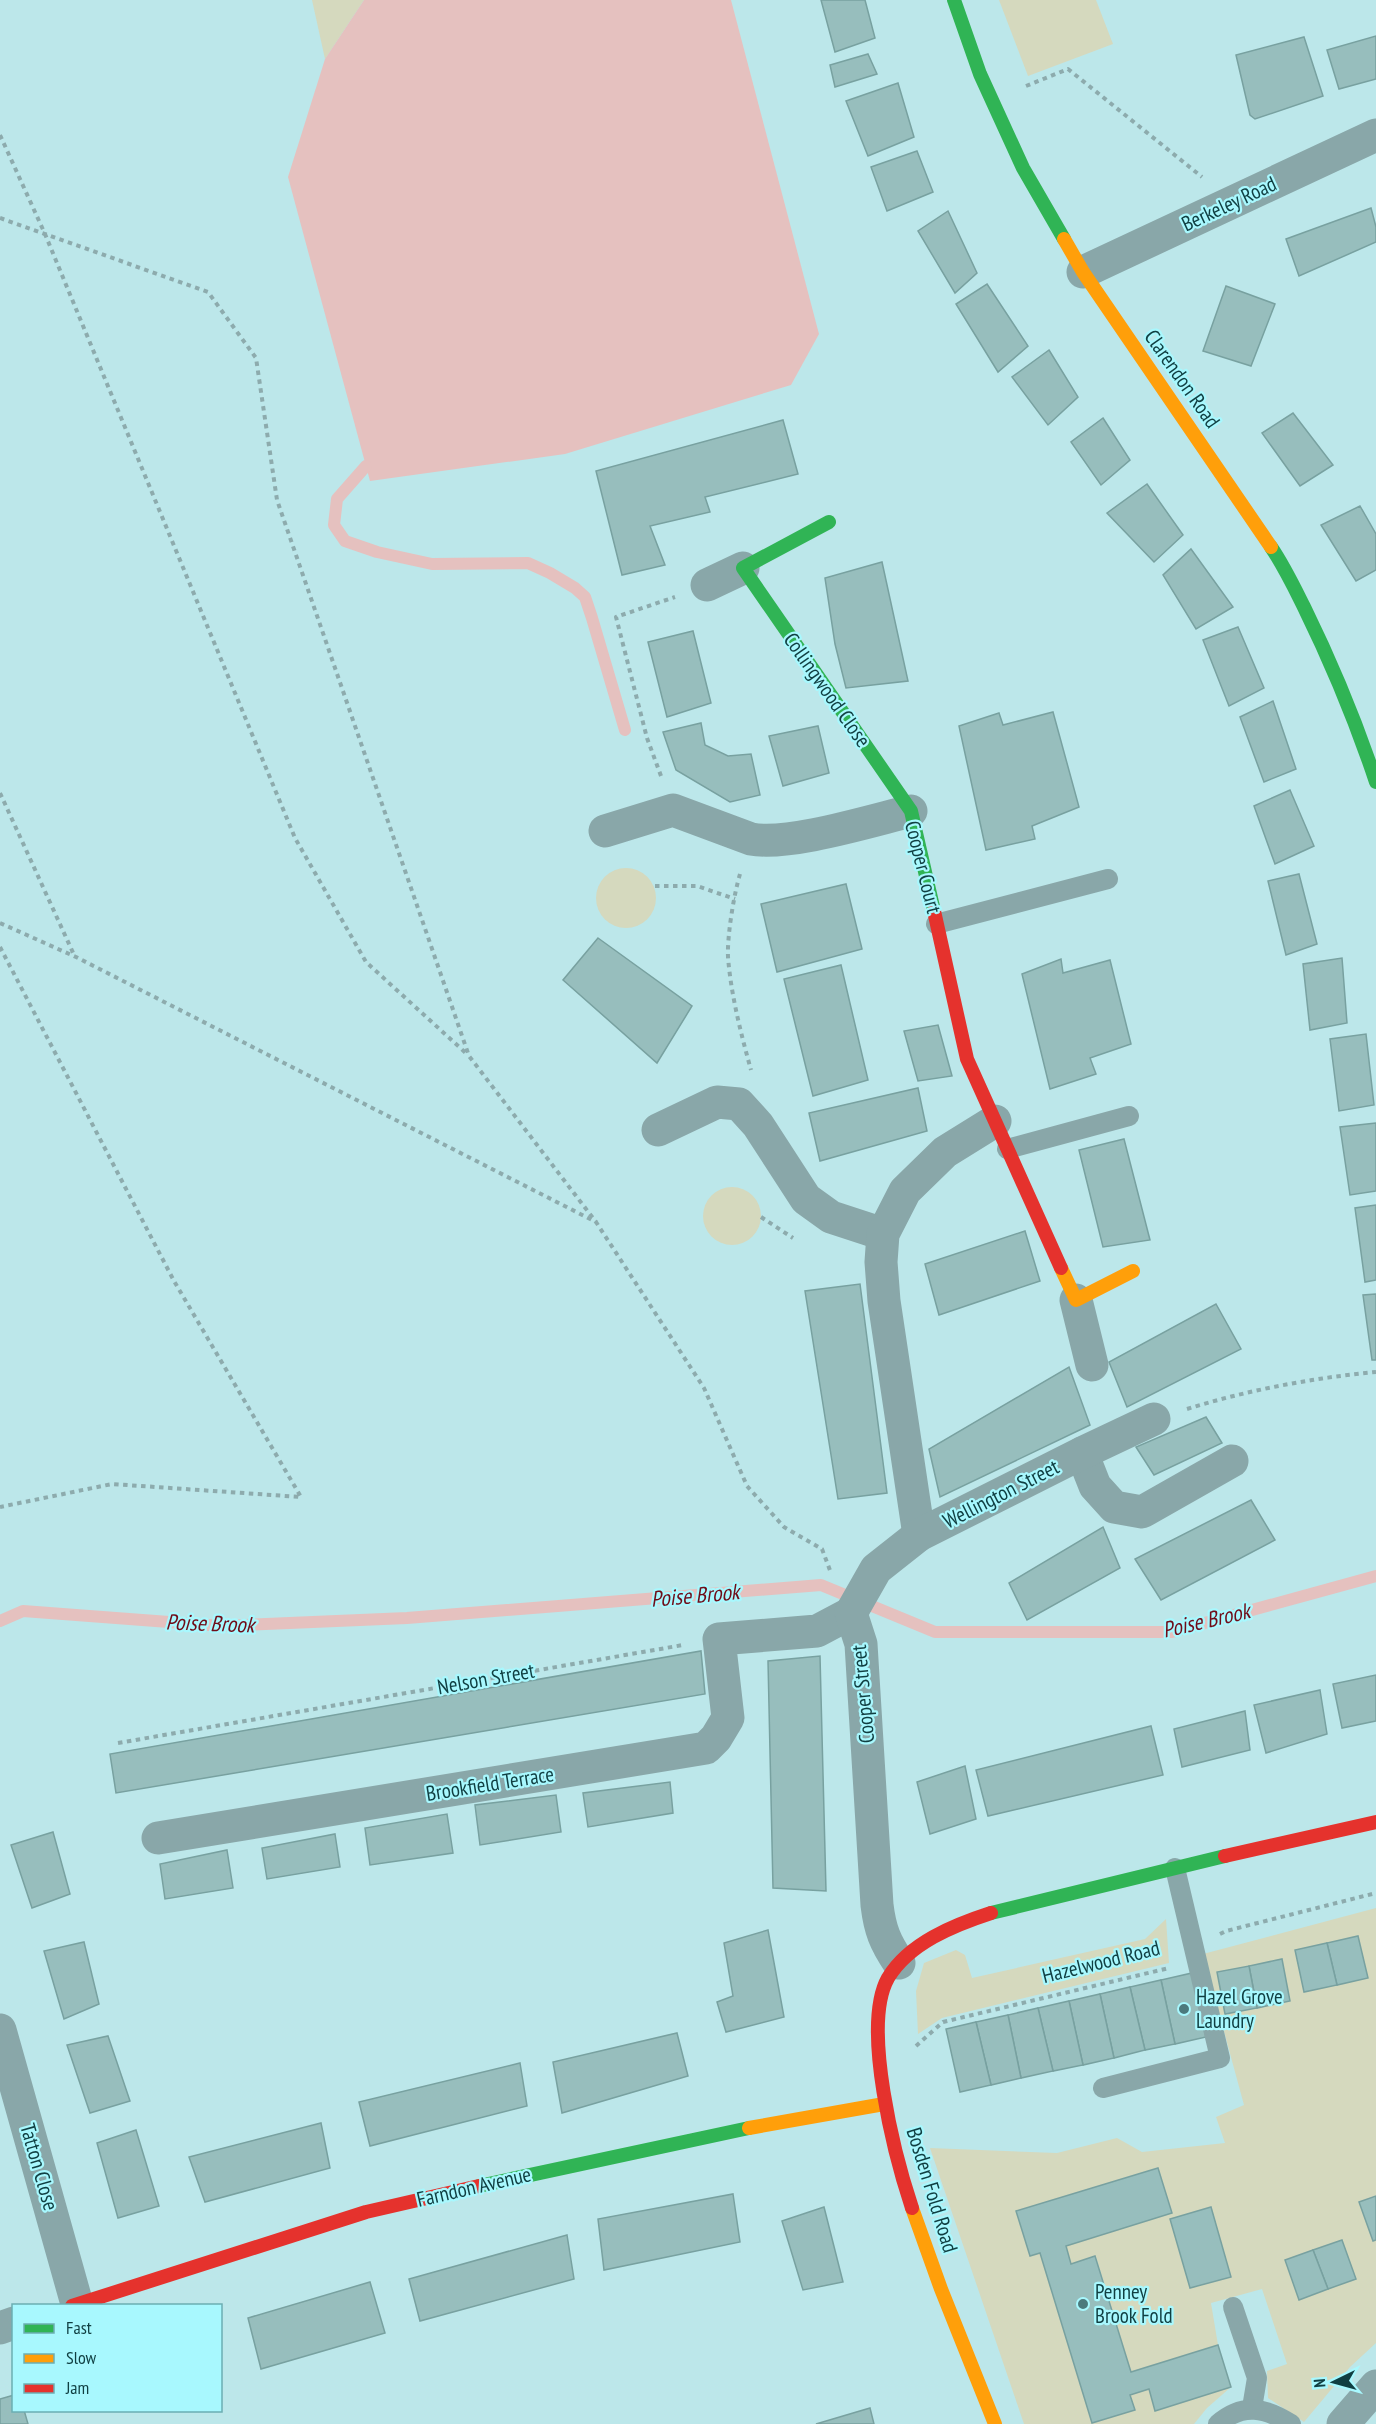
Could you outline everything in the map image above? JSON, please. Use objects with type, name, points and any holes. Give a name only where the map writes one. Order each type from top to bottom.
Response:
[{"type":"street","name":"Clarendon Road","points":[[954,0],[980,74],[1023,168],[1083,272],[1281,561],[1323,648],[1359,732],[1376,782]]},
{"type":"street","name":"Berkeley Road","points":[[1083,272],[1376,135]]},
{"type":"street","points":[[707,585],[829,522]]},
{"type":"street","name":"Collingwood Close","points":[[743,568],[910,811]]},
{"type":"street","points":[[605,831],[673,810]]},
{"type":"street","name":"Cooper Court","points":[[673,810],[765,842],[910,811],[967,1059],[1076,1300],[1092,1365]]},
{"type":"street","points":[[658,1130],[717,1102],[739,1104],[758,1125],[806,1199],[831,1217],[883,1234]]},
{"type":"street","points":[[719,1639],[817,1631],[851,1613],[876,1569],[919,1535],[884,1301],[881,1262],[883,1234],[905,1191],[945,1152],[1001,1135]]},
{"type":"street","points":[[1076,1300],[1133,1271]]},
{"type":"street","name":"Wellington Street","points":[[919,1535],[1154,1419]]},
{"type":"street","name":"Wellington Street","points":[[1082,1453],[1095,1486],[1114,1507],[1142,1512],[1232,1461]]},
{"type":"street","name":"Cooper Street","points":[[851,1613],[861,1644],[877,1905],[886,1944],[899,1963]]},
{"type":"street","name":"Brookfield Terrace","points":[[158,1838],[706,1748],[716,1738],[728,1718],[719,1639]]},
{"type":"street","points":[[899,1963],[922,1946],[957,1926],[1013,1907],[1376,1822]]},
{"type":"street","name":"Bosden Fold Road","points":[[899,1963],[882,1995],[878,2032],[884,2104],[898,2160],[920,2231],[995,2424]]},
{"type":"street","name":"Tatton Close","points":[[0,2030],[74,2304]]},
{"type":"street","name":"Farndon Avenue","points":[[77,2304],[366,2212],[588,2161],[738,2130],[884,2104]]},
{"type":"street","points":[[1343,2424],[1376,2386]]},
{"type":"lane","points":[[936,924],[1108,879]]},
{"type":"lane","points":[[1001,1135],[1129,1116]]},
{"type":"lane","points":[[1103,2088],[1220,2058],[1174,1868]]},
{"type":"lane","points":[[1233,2307],[1257,2378],[1252,2408]]},
{"type":"lane","points":[[1218,2424],[1225,2418],[1252,2408],[1275,2414],[1291,2424]]},
{"type":"path","points":[[1022,88],[1068,69],[1233,202]]},
{"type":"path","points":[[0,135],[45,234],[295,838],[366,962],[469,1056],[596,1222],[704,1388],[747,1486],[784,1527],[822,1549]]},
{"type":"path","points":[[0,218],[208,292],[256,358],[277,500],[469,1056]]},
{"type":"path","points":[[643,608],[616,617],[647,738],[673,810]]},
{"type":"path","points":[[0,793],[76,957]]},
{"type":"path","points":[[751,839],[735,899],[728,955],[740,1030],[753,1075]]},
{"type":"path","points":[[655,886],[697,886],[735,899]]},
{"type":"path","points":[[0,922],[76,957],[596,1222]]},
{"type":"path","points":[[0,947],[174,1281],[301,1497],[112,1484],[0,1508]]},
{"type":"path","points":[[1224,1398],[1344,1375],[1376,1372]]},
{"type":"path","name":"Nelson Street","points":[[118,1743],[719,1639]]},
{"type":"path","points":[[1217,1937],[1226,1930],[1376,1893]]},
{"type":"path","name":"Hazelwood Road","points":[[881,2077],[943,2022],[1171,1968]]},
{"type":"green space","points":[[312,0],[364,0],[325,59]]},
{"type":"green space","points":[[999,0],[1096,0],[1113,44],[1028,76]]},
{"type":"green space","points":[[620,868],[632,868],[648,876],[654,886],[656,898],[654,910],[648,920],[632,928],[620,928],[604,920],[596,904],[596,892],[604,876]]},
{"type":"green space","points":[[726,1187],[738,1187],[753,1195],[761,1210],[761,1222],[753,1237],[738,1245],[726,1245],[711,1237],[703,1222],[703,1210],[711,1195]]},
{"type":"green space","points":[[1376,1908],[1376,2343],[1350,2367],[1304,2422],[1268,2398],[1267,2371],[1287,2364],[1262,2289],[1211,2303],[1218,2345],[1131,2372],[1096,2257],[1071,2264],[1066,2246],[1171,2213],[1157,2168],[1016,2211],[1030,2255],[1040,2253],[1092,2423],[1135,2410],[1130,2395],[1149,2389],[1156,2411],[1231,2387],[1207,2408],[1194,2424],[1024,2424],[930,2148],[1057,2153],[1117,2138],[1142,2152],[1225,2143],[1216,2117],[1244,2105],[1203,1954]]},
{"type":"green space","points":[[1166,1919],[1169,1963],[942,2018],[918,2034],[916,1991],[924,1963],[956,1950],[965,1955],[972,1978],[1145,1939]]},
{"type":"shaded area","points":[[364,0],[731,0],[819,334],[791,385],[565,454],[370,481],[288,177],[325,59]]},
{"type":"building","points":[[821,0],[865,0],[875,38],[835,52]]},
{"type":"building","points":[[1376,36],[1376,79],[1339,89],[1327,50]]},
{"type":"building","points":[[1304,37],[1323,96],[1255,119],[1250,115],[1236,55]]},
{"type":"building","points":[[868,54],[877,74],[835,87],[830,65]]},
{"type":"building","points":[[898,83],[914,137],[868,156],[846,101]]},
{"type":"building","points":[[917,151],[933,192],[887,211],[871,167]]},
{"type":"building","points":[[1371,208],[1376,227],[1376,242],[1299,276],[1286,239]]},
{"type":"building","points":[[948,211],[977,273],[955,293],[918,231]]},
{"type":"building","points":[[987,284],[1028,346],[998,372],[956,304]]},
{"type":"building","points":[[1226,286],[1275,304],[1251,366],[1203,351]]},
{"type":"building","points":[[1049,350],[1078,397],[1048,425],[1012,377]]},
{"type":"building","points":[[1293,413],[1333,465],[1300,486],[1262,433]]},
{"type":"building","points":[[1103,418],[1130,460],[1101,485],[1071,442]]},
{"type":"building","points":[[783,420],[798,474],[705,497],[710,512],[650,526],[665,565],[622,575],[596,471]]},
{"type":"building","points":[[1147,484],[1183,535],[1154,562],[1107,513]]},
{"type":"building","points":[[1360,506],[1376,534],[1376,570],[1356,581],[1321,525]]},
{"type":"building","points":[[1191,549],[1233,607],[1196,629],[1163,575]]},
{"type":"building","points":[[882,562],[908,681],[846,688],[835,644],[825,578]]},
{"type":"building","points":[[1238,627],[1264,688],[1229,706],[1203,640]]},
{"type":"building","points":[[693,631],[711,703],[667,717],[648,642]]},
{"type":"building","points":[[1273,701],[1296,769],[1264,782],[1240,717]]},
{"type":"building","points":[[1053,712],[1079,807],[1032,826],[1035,839],[986,850],[959,726],[999,713],[1003,725]]},
{"type":"building","points":[[701,723],[705,745],[728,756],[751,754],[760,795],[730,802],[676,770],[663,732]]},
{"type":"building","points":[[818,726],[829,773],[783,786],[769,736]]},
{"type":"building","points":[[1290,790],[1314,846],[1275,864],[1254,806]]},
{"type":"building","points":[[1299,874],[1317,944],[1286,955],[1268,881]]},
{"type":"building","points":[[846,884],[862,949],[777,972],[761,904]]},
{"type":"building","points":[[598,938],[692,1006],[657,1063],[563,980]]},
{"type":"building","points":[[1342,958],[1347,1023],[1310,1030],[1303,964]]},
{"type":"building","points":[[1061,959],[1063,973],[1110,960],[1131,1044],[1090,1058],[1096,1074],[1050,1089],[1022,974]]},
{"type":"building","points":[[841,965],[868,1080],[813,1096],[784,979]]},
{"type":"building","points":[[938,1025],[952,1076],[918,1081],[904,1031]]},
{"type":"building","points":[[1366,1034],[1374,1105],[1339,1111],[1330,1039]]},
{"type":"building","points":[[918,1088],[927,1131],[820,1161],[809,1113]]},
{"type":"building","points":[[1376,1123],[1376,1191],[1350,1195],[1340,1127]]},
{"type":"building","points":[[1124,1139],[1150,1240],[1103,1247],[1079,1150]]},
{"type":"building","points":[[1376,1205],[1376,1280],[1365,1282],[1355,1208]]},
{"type":"building","points":[[1025,1231],[1040,1281],[939,1315],[925,1264]]},
{"type":"building","points":[[860,1284],[887,1493],[838,1499],[805,1291]]},
{"type":"building","points":[[1376,1294],[1376,1360],[1372,1360],[1363,1295]]},
{"type":"building","points":[[1216,1304],[1241,1349],[1127,1407],[1109,1362]]},
{"type":"building","points":[[1069,1367],[1090,1425],[940,1497],[929,1449]]},
{"type":"building","points":[[1206,1417],[1222,1443],[1154,1475],[1136,1447]]},
{"type":"building","points":[[1251,1500],[1275,1540],[1161,1600],[1135,1559]]},
{"type":"building","points":[[1103,1527],[1120,1568],[1027,1620],[1009,1583]]},
{"type":"building","points":[[701,1651],[705,1694],[116,1793],[110,1754]]},
{"type":"building","points":[[820,1656],[826,1891],[773,1888],[768,1661]]},
{"type":"building","points":[[1376,1675],[1376,1721],[1342,1728],[1333,1684]]},
{"type":"building","points":[[1320,1690],[1327,1734],[1266,1753],[1254,1705]]},
{"type":"building","points":[[1245,1711],[1250,1750],[1182,1767],[1174,1729]]},
{"type":"building","points":[[1151,1726],[1163,1775],[988,1816],[976,1770]]},
{"type":"building","points":[[965,1766],[976,1819],[930,1834],[917,1782]]},
{"type":"building","points":[[670,1782],[673,1813],[588,1827],[583,1793]]},
{"type":"building","points":[[556,1795],[561,1832],[480,1845],[475,1805]]},
{"type":"building","points":[[447,1814],[453,1853],[370,1865],[365,1828]]},
{"type":"building","points":[[53,1832],[70,1894],[32,1908],[11,1845]]},
{"type":"building","points":[[335,1834],[340,1867],[267,1879],[262,1848]]},
{"type":"building","points":[[227,1850],[233,1888],[165,1899],[160,1864]]},
{"type":"building","points":[[768,1930],[784,2017],[726,2032],[717,2002],[733,1996],[724,1943]]},
{"type":"building","points":[[1358,1936],[1368,1978],[1337,1985],[1327,1943]]},
{"type":"building","points":[[84,1942],[99,2004],[64,2019],[44,1951]]},
{"type":"building","points":[[1327,1943],[1337,1985],[1304,1992],[1295,1950]]},
{"type":"building","points":[[1282,1959],[1290,2001],[1257,2008],[1249,1966]]},
{"type":"building","points":[[1249,1966],[1257,2008],[1225,2014],[1217,1972]]},
{"type":"building","name":"Hazel Grove Laundry","points":[[1192,1973],[1206,2037],[1175,2044],[1161,1980]]},
{"type":"building","points":[[1161,1980],[1175,2044],[1145,2050],[1130,1987]]},
{"type":"building","points":[[1130,1987],[1145,2050],[1114,2058],[1100,1994]]},
{"type":"building","points":[[1100,1994],[1114,2058],[1083,2065],[1069,2001]]},
{"type":"building","points":[[1069,2001],[1083,2065],[1053,2071],[1038,2008]]},
{"type":"building","points":[[1038,2008],[1053,2071],[1021,2078],[1008,2015]]},
{"type":"building","points":[[1008,2015],[1021,2078],[991,2085],[976,2022]]},
{"type":"building","points":[[976,2022],[991,2085],[960,2092],[946,2029]]},
{"type":"building","points":[[677,2033],[688,2076],[562,2113],[553,2062]]},
{"type":"building","points":[[108,2036],[130,2101],[90,2113],[67,2045]]},
{"type":"building","points":[[520,2063],[527,2106],[370,2146],[359,2102]]},
{"type":"building","points":[[321,2123],[330,2168],[205,2202],[189,2157]]},
{"type":"building","points":[[136,2130],[159,2206],[118,2218],[97,2143]]},
{"type":"building","name":"Penney Brook Fold","points":[[1158,2168],[1172,2213],[1066,2246],[1071,2264],[1095,2256],[1131,2372],[1218,2345],[1231,2387],[1155,2411],[1149,2389],[1130,2395],[1135,2410],[1092,2423],[1040,2253],[1030,2256],[1016,2211]]},
{"type":"building","points":[[733,2194],[740,2242],[604,2270],[598,2219]]},
{"type":"building","points":[[1376,2196],[1376,2240],[1373,2241],[1359,2202]]},
{"type":"building","points":[[824,2207],[843,2282],[803,2290],[782,2221]]},
{"type":"building","name":"Penney Brook Fold","points":[[1211,2207],[1231,2277],[1190,2288],[1170,2219]]},
{"type":"building","points":[[567,2235],[574,2279],[420,2321],[409,2279]]},
{"type":"building","points":[[1342,2240],[1356,2279],[1328,2289],[1313,2250]]},
{"type":"building","points":[[1313,2250],[1328,2289],[1299,2300],[1285,2260]]},
{"type":"building","points":[[370,2282],[385,2333],[261,2369],[248,2318]]},
{"type":"building","points":[[12,2396],[12,2412],[25,2412],[28,2424],[0,2424],[0,2399]]},
{"type":"building","points":[[870,2408],[874,2424],[816,2424]]},
{"type":"waterway","points":[[366,466],[337,499],[334,525],[345,541],[377,552],[432,564],[528,563],[575,588],[585,597],[625,730]]},
{"type":"waterway","name":"Poise Brook","points":[[0,1621],[23,1611],[222,1626],[407,1618],[821,1585],[935,1632],[1172,1632],[1376,1576]]},
{"type":"traffic: fast","points":[[954,0],[980,74],[1023,168],[1064,239]]},
{"type":"traffic: fast","points":[[829,522],[743,568],[911,811],[934,911]]},
{"type":"traffic: fast","points":[[1271,547],[1293,584],[1324,650],[1352,715],[1376,782]]},
{"type":"traffic: fast","points":[[991,1913],[1225,1856]]},
{"type":"traffic: fast","points":[[479,2186],[749,2128]]},
{"type":"traffic: slow","points":[[1064,239],[1083,272],[1271,547]]},
{"type":"traffic: slow","points":[[1061,1268],[1076,1300],[1133,1271]]},
{"type":"traffic: slow","points":[[749,2128],[884,2104]]},
{"type":"traffic: slow","points":[[912,2208],[941,2289],[995,2424]]},
{"type":"traffic: jam","points":[[934,911],[967,1059],[1061,1268]]},
{"type":"traffic: jam","points":[[1225,1856],[1376,1822]]},
{"type":"traffic: jam","points":[[912,2208],[897,2157],[884,2092],[879,2058],[878,2027],[881,2000],[888,1978],[897,1966],[920,1945],[962,1923],[991,1913]]},
{"type":"traffic: jam","points":[[78,2304],[366,2212],[479,2186]]},
{"type":"place","name":"Hazel Grove Laundry","points":[[1184,2009]]},
{"type":"place","name":"Penney Brook Fold","points":[[1083,2304]]}]
